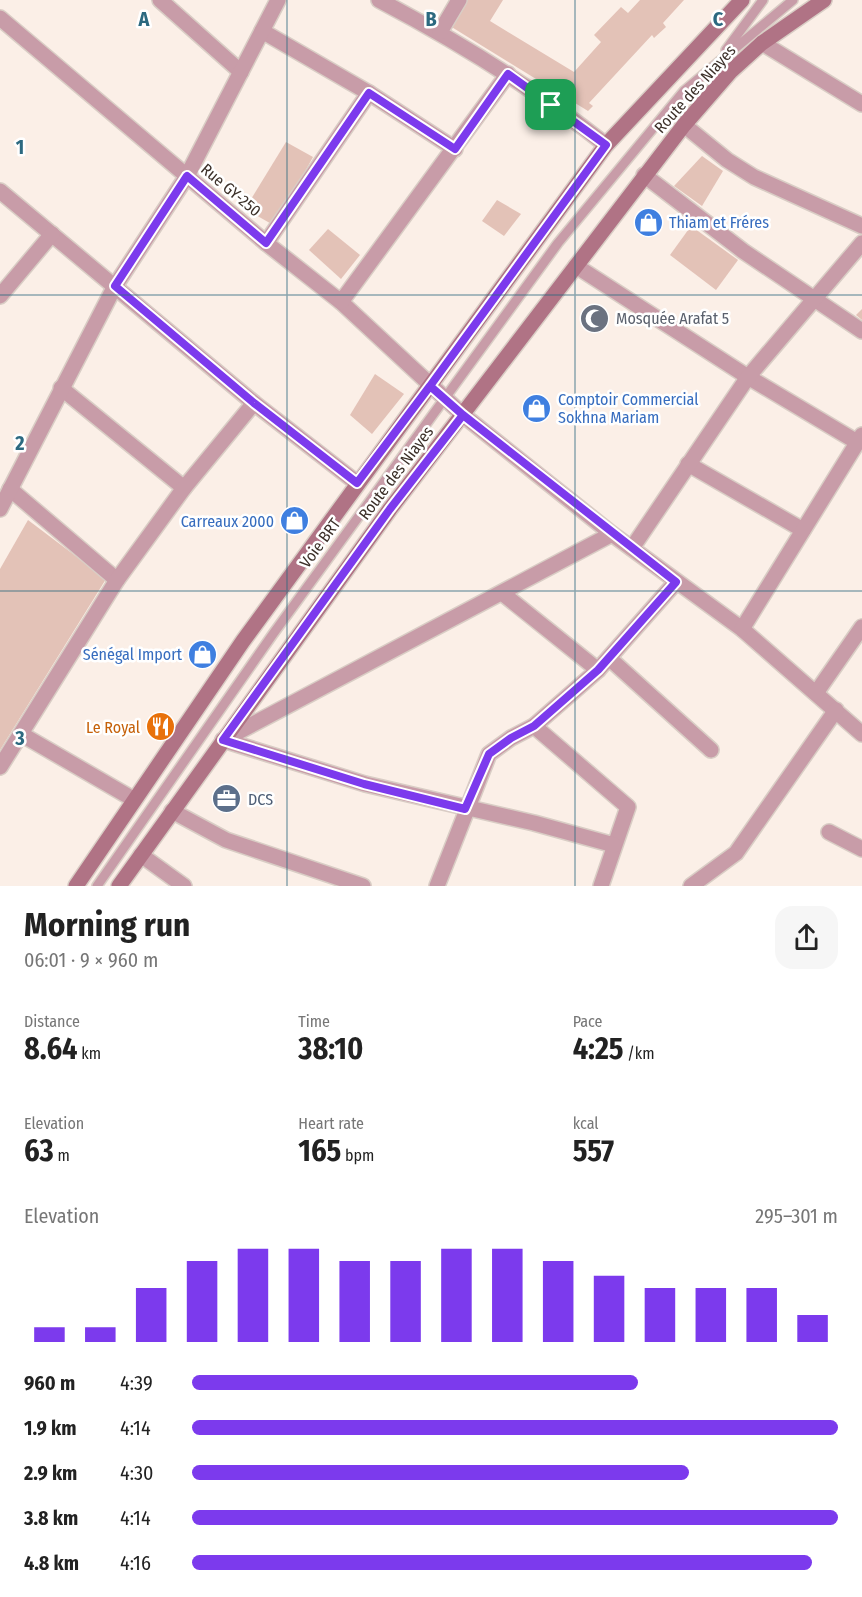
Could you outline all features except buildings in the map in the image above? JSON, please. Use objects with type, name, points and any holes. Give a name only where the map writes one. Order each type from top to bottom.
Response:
[{"type":"main road","name":"Route des Niayes","points":[[76,886],[133,799],[357,483],[606,145],[742,0]]},
{"type":"main road","name":"Route des Niayes","points":[[119,886],[390,509],[644,175],[730,72],[762,43],[824,0]]},
{"type":"street","points":[[160,0],[176,6],[241,72]]},
{"type":"street","points":[[0,507],[115,286],[187,176],[278,0]]},
{"type":"street","points":[[379,0],[440,32],[508,74],[606,145]]},
{"type":"street","points":[[440,32],[459,0]]},
{"type":"street","name":"Rue GY-250","points":[[0,18],[266,243],[341,302],[463,415],[612,534],[742,629],[862,734]]},
{"type":"street","points":[[262,31],[369,93],[455,149]]},
{"type":"street","points":[[762,43],[862,104]]},
{"type":"street","points":[[341,302],[508,74]]},
{"type":"street","points":[[266,243],[369,93]]},
{"type":"street","points":[[684,125],[727,160],[754,177],[862,226]]},
{"type":"street","points":[[644,175],[743,251],[862,331]]},
{"type":"street","points":[[0,191],[254,403],[357,483]]},
{"type":"street","points":[[0,296],[52,234]]},
{"type":"street","points":[[632,548],[748,377],[816,300],[862,243]]},
{"type":"street","points":[[576,266],[748,377],[860,439],[742,629]]},
{"type":"street","points":[[61,388],[184,488]]},
{"type":"street","points":[[0,767],[117,580],[184,488],[254,403]]},
{"type":"street","points":[[688,464],[803,530]]},
{"type":"street","points":[[10,489],[117,580]]},
{"type":"street","points":[[223,740],[612,534]]},
{"type":"street","points":[[437,886],[465,809],[489,754],[511,738],[534,726],[598,670],[676,582]]},
{"type":"street","points":[[502,593],[598,670]]},
{"type":"street","points":[[816,693],[862,627]]},
{"type":"street","points":[[609,658],[711,750]]},
{"type":"street","points":[[691,886],[736,853],[836,710]]},
{"type":"street","points":[[534,726],[625,803],[628,811],[601,886]]},
{"type":"street","points":[[21,734],[133,799]]},
{"type":"street","points":[[223,740],[364,784],[534,823],[614,845]]},
{"type":"street","points":[[172,811],[226,840],[360,886]]},
{"type":"street","points":[[829,832],[862,849]]},
{"type":"street","points":[[141,855],[184,886]]},
{"type":"lane","name":"Voie BRT","points":[[718,61],[764,0]]},
{"type":"lane","name":"Voie BRT","points":[[97,886],[253,662],[558,243],[684,91],[793,0]]},
{"type":"place","name":"Thiam et Fréres","points":[[648,222]]},
{"type":"place","name":"Mosquée Arafat 5","points":[[595,318]]},
{"type":"place","name":"Comptoir Commercial Sokhna Mariam","points":[[537,408]]},
{"type":"place","name":"Carreaux 2000","points":[[295,521]]},
{"type":"place","name":"Sénégal Import","points":[[203,654]]},
{"type":"place","name":"Le Royal","points":[[161,727]]},
{"type":"place","name":"DCS","points":[[227,799]]},
{"type":"route","points":[[551,105],[508,74],[455,149],[369,93],[298,193],[266,243],[187,176],[115,286],[254,403],[357,483],[430,386],[612,534],[676,582],[598,670],[534,726],[511,738],[489,754],[465,809],[364,784],[223,740],[390,509],[463,415],[430,386],[606,145],[551,105]]}]
